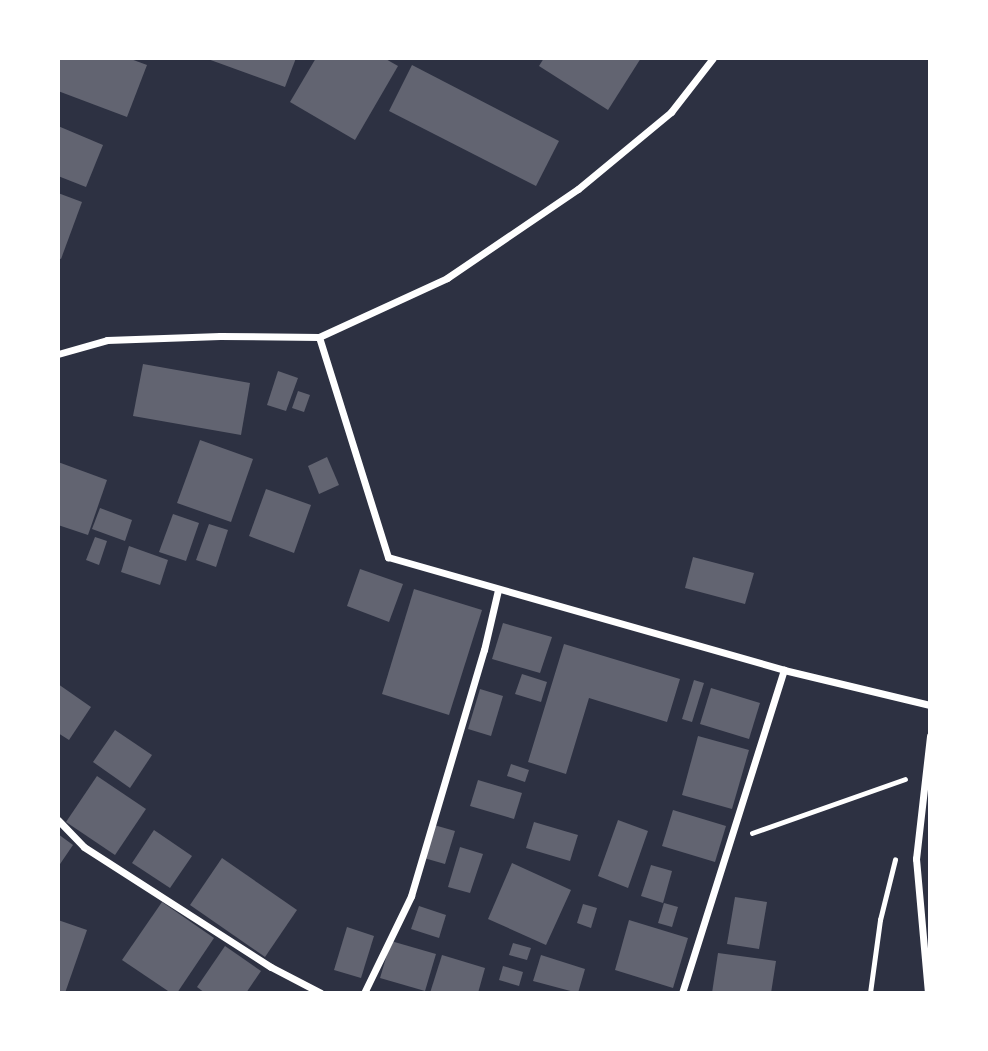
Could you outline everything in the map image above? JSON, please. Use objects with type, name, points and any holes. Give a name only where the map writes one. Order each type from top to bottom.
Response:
[{"type":"street","points":[[58,354],[107,340],[220,336],[319,337],[447,278],[578,189],[671,112],[713,58]]},
{"type":"street","points":[[319,337],[388,557],[784,670],[930,705]]},
{"type":"street","points":[[364,993],[411,896],[484,650],[498,590]]},
{"type":"street","points":[[682,993],[784,670]]},
{"type":"street","points":[[928,993],[916,859],[930,736]]},
{"type":"street","points":[[58,820],[84,847],[271,967],[321,993]]},
{"type":"path","points":[[730,839],[813,814],[916,775]]},
{"type":"building","points":[[58,58],[128,58],[147,65],[127,117],[58,91]]},
{"type":"building","points":[[205,58],[296,58],[285,87]]},
{"type":"building","points":[[316,58],[384,58],[398,66],[355,140],[290,102]]},
{"type":"building","points":[[544,58],[641,58],[608,110],[539,66]]},
{"type":"building","points":[[412,65],[559,141],[536,186],[389,111]]},
{"type":"building","points":[[58,126],[103,145],[86,187],[58,176]]},
{"type":"building","points":[[58,193],[82,202],[61,259],[58,258]]},
{"type":"building","points":[[143,364],[250,383],[241,435],[133,416]]},
{"type":"building","points":[[278,371],[298,378],[286,411],[267,405]]},
{"type":"building","points":[[298,391],[310,395],[304,412],[292,408]]},
{"type":"building","points":[[200,440],[253,459],[231,522],[177,503]]},
{"type":"building","points":[[327,457],[339,485],[319,494],[308,466]]},
{"type":"building","points":[[58,462],[107,480],[88,535],[58,525]]},
{"type":"building","points":[[266,489],[311,505],[294,553],[249,536]]},
{"type":"building","points":[[100,508],[132,520],[125,541],[92,529]]},
{"type":"building","points":[[173,514],[199,523],[186,561],[159,552]]},
{"type":"building","points":[[209,524],[228,530],[216,567],[196,560]]},
{"type":"building","points":[[95,537],[107,541],[99,565],[86,560]]},
{"type":"building","points":[[129,546],[168,560],[160,585],[121,572]]},
{"type":"building","points":[[693,557],[754,573],[745,604],[685,588]]},
{"type":"building","points":[[360,569],[403,584],[389,622],[347,606]]},
{"type":"building","points":[[414,589],[482,610],[449,715],[382,694]]},
{"type":"building","points":[[503,623],[552,637],[540,673],[492,659]]},
{"type":"building","points":[[564,644],[680,679],[667,722],[589,698],[566,774],[528,762]]},
{"type":"building","points":[[522,674],[547,682],[541,702],[515,694]]},
{"type":"building","points":[[694,680],[704,683],[692,722],[682,719]]},
{"type":"building","points":[[58,684],[91,707],[69,740],[58,733]]},
{"type":"building","points":[[711,688],[760,703],[749,739],[700,724]]},
{"type":"building","points":[[480,689],[503,696],[491,736],[468,729]]},
{"type":"building","points":[[115,730],[152,755],[130,788],[93,762]]},
{"type":"building","points":[[698,736],[749,750],[732,809],[682,795]]},
{"type":"building","points":[[511,764],[529,770],[525,782],[507,776]]},
{"type":"building","points":[[97,776],[146,809],[115,855],[66,822]]},
{"type":"building","points":[[478,780],[522,793],[514,819],[470,806]]},
{"type":"building","points":[[673,810],[726,826],[715,862],[662,846]]},
{"type":"building","points":[[618,820],[648,831],[628,888],[598,876]]},
{"type":"building","points":[[534,822],[578,835],[570,861],[526,848]]},
{"type":"building","points":[[434,825],[455,831],[445,864],[424,858]]},
{"type":"building","points":[[154,830],[192,856],[170,888],[132,863]]},
{"type":"building","points":[[58,834],[73,845],[58,867]]},
{"type":"building","points":[[460,847],[483,854],[470,893],[448,887]]},
{"type":"building","points":[[222,858],[297,910],[265,957],[190,905]]},
{"type":"building","points":[[512,863],[571,890],[546,945],[488,919]]},
{"type":"building","points":[[651,865],[672,871],[663,903],[641,896]]},
{"type":"building","points":[[735,897],[767,902],[759,949],[727,944]]},
{"type":"building","points":[[162,902],[214,938],[177,993],[171,993],[122,960]]},
{"type":"building","points":[[664,903],[678,907],[672,927],[658,923]]},
{"type":"building","points":[[583,904],[597,908],[591,928],[577,923]]},
{"type":"building","points":[[419,906],[446,915],[439,938],[411,929]]},
{"type":"building","points":[[58,920],[87,930],[65,993],[58,993]]},
{"type":"building","points":[[629,920],[688,938],[673,988],[615,970]]},
{"type":"building","points":[[347,927],[374,936],[361,978],[334,970]]},
{"type":"building","points":[[391,941],[436,954],[425,991],[380,978]]},
{"type":"building","points":[[513,943],[531,948],[527,960],[509,955]]},
{"type":"building","points":[[225,946],[261,971],[246,993],[205,993],[197,987]]},
{"type":"building","points":[[718,953],[776,961],[771,993],[712,993]]},
{"type":"building","points":[[442,955],[485,968],[478,993],[430,993]]},
{"type":"building","points":[[541,955],[585,969],[578,993],[533,981]]},
{"type":"building","points":[[503,966],[523,972],[519,986],[499,980]]}]
